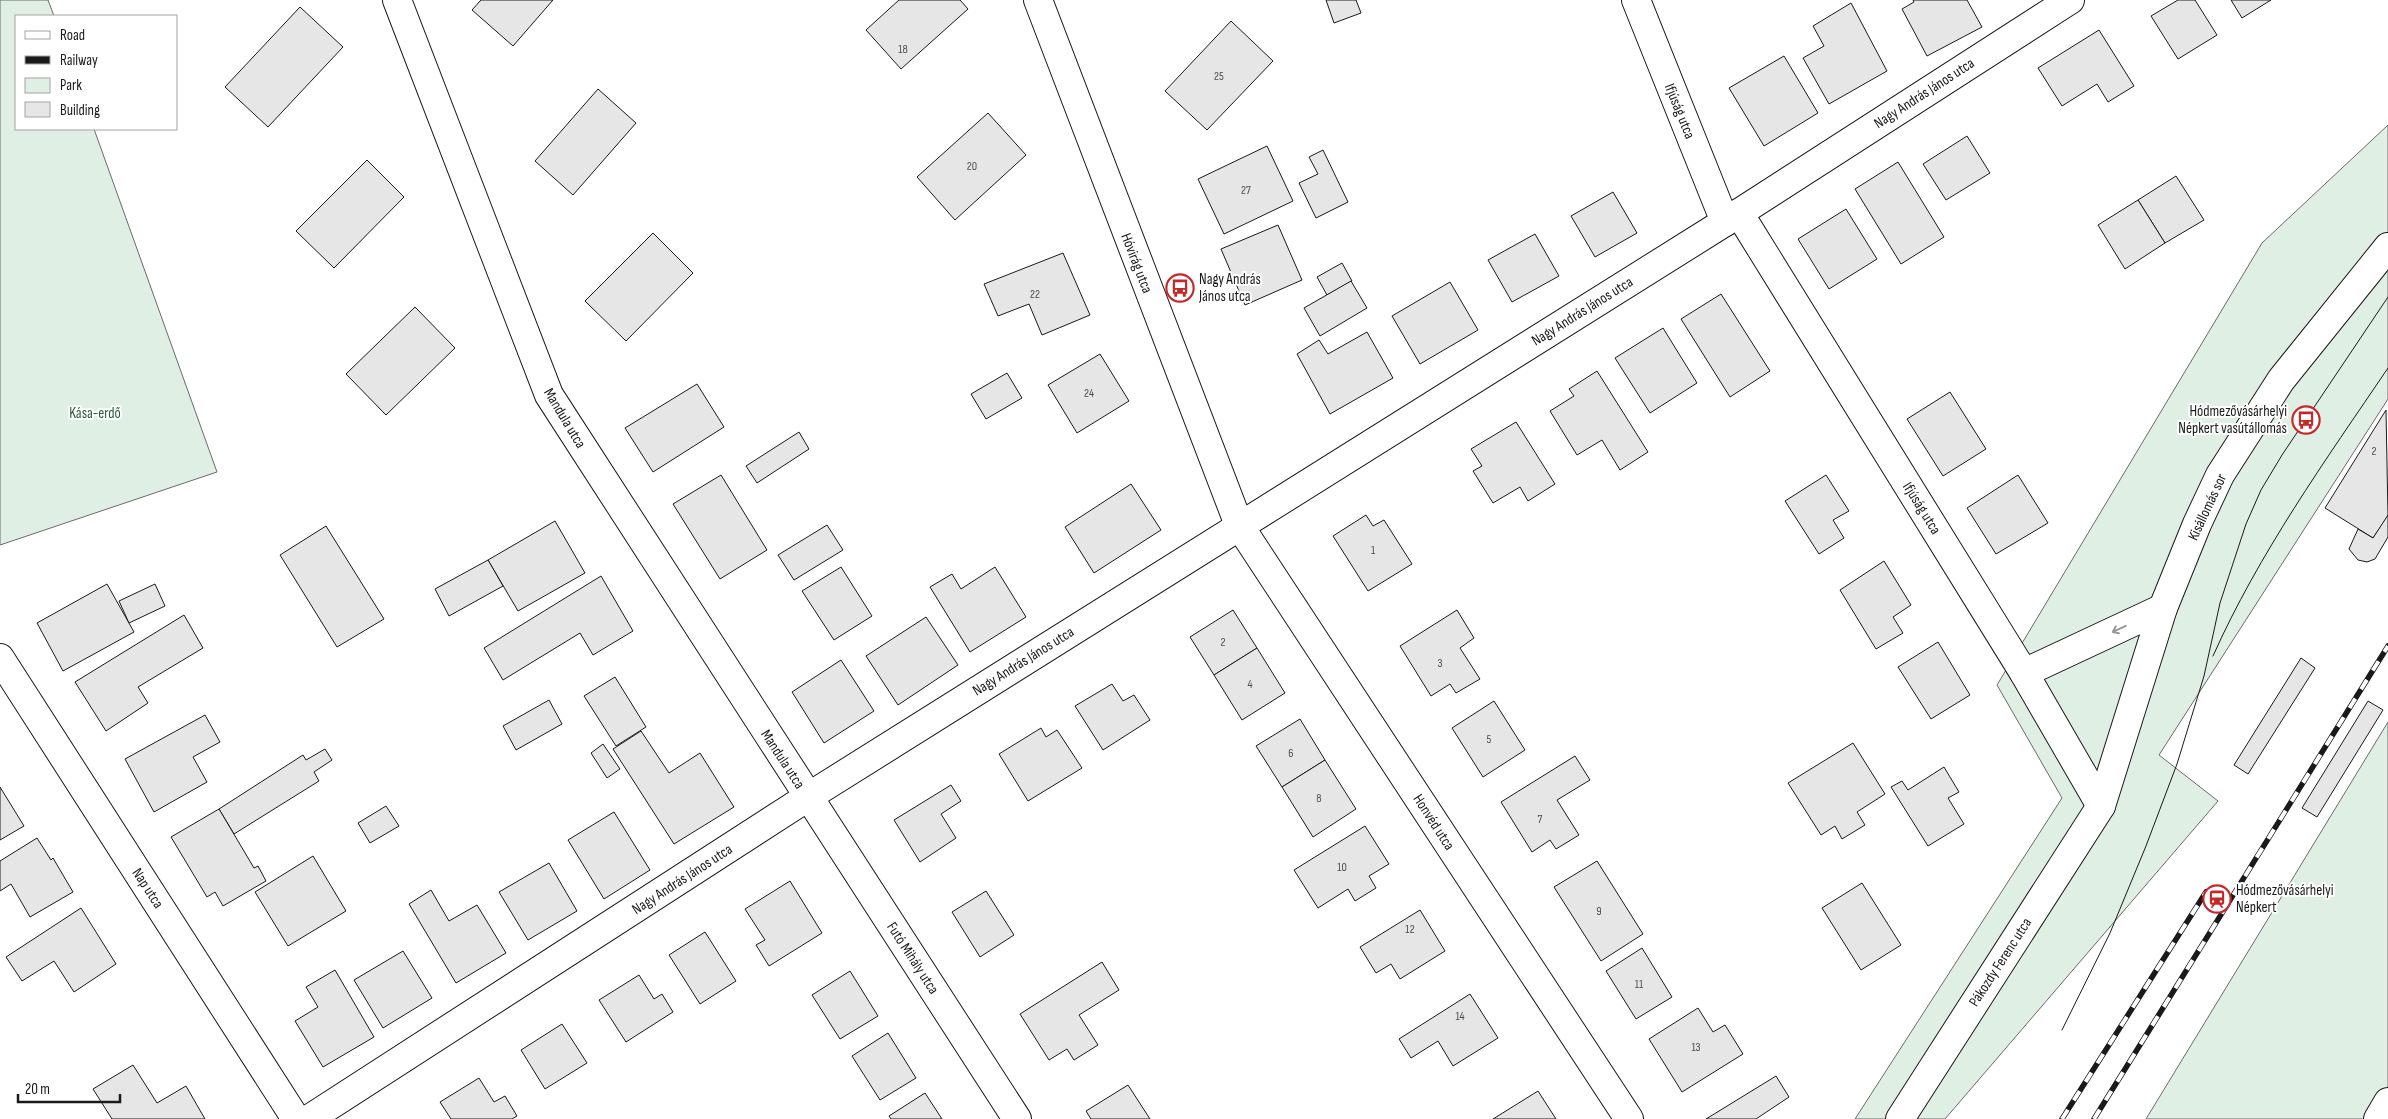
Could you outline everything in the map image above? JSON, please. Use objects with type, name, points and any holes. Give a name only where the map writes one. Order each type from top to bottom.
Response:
[{"type":"street","name":"Mandula utca","points":[[397,0],[549,395],[808,797]]},
{"type":"street","name":"Hóvirág utca","points":[[1038,0],[1239,524]]},
{"type":"street","name":"Ifjúság utca","points":[[1636,0],[1732,217],[2024,673],[2101,806]]},
{"type":"street","name":"Nagy András János utca","points":[[309,1119],[808,797],[1239,524],[1732,217],[2070,0]]},
{"type":"street","name":"Kisállomás sor","points":[[2101,806],[2163,608],[2197,524],[2220,475],[2281,380],[2388,247]]},
{"type":"street","name":"Honvéd utca","points":[[1239,524],[1629,1119]]},
{"type":"street","points":[[2024,673],[2163,608]]},
{"type":"street","name":"Nap utca","points":[[0,658],[296,1119]]},
{"type":"street","name":"Futó Mihály utca","points":[[808,797],[1018,1119]]},
{"type":"street","name":"Pákozdy Ferenc utca","points":[[1900,1119],[2101,806]]},
{"type":"street","points":[[2378,1119],[2388,1102]]},
{"type":"green space","name":"Kása-erdő","points":[[0,0],[48,0],[54,15],[15,15],[15,130],[94,130],[217,472],[0,545]]},
{"type":"green space","points":[[2388,125],[2388,399],[2159,755],[2218,801],[1945,1119],[1855,1119],[2062,798],[1997,685],[2262,243]]},
{"type":"green space","points":[[2388,722],[2388,1119],[2146,1119]]},
{"type":"building","points":[[481,0],[553,0],[513,46],[472,10]]},
{"type":"building","points":[[899,0],[960,0],[968,9],[901,69],[866,30]]},
{"type":"building","points":[[1326,0],[1356,0],[1361,13],[1334,23]]},
{"type":"building","points":[[1913,0],[1967,0],[1982,27],[1927,56],[1902,9],[1914,2]]},
{"type":"building","points":[[2178,0],[2195,0],[2217,35],[2178,59],[2151,16]]},
{"type":"building","points":[[2231,0],[2271,0],[2242,18]]},
{"type":"building","points":[[1851,3],[1887,71],[1829,104],[1803,58],[1824,46],[1813,26]]},
{"type":"building","points":[[300,7],[343,47],[268,127],[225,87]]},
{"type":"building","points":[[1231,21],[1273,61],[1207,130],[1165,91]]},
{"type":"building","points":[[2099,30],[2134,86],[2108,102],[2097,84],[2062,106],[2038,68]]},
{"type":"building","points":[[1784,56],[1818,113],[1764,146],[1729,88]]},
{"type":"building","points":[[598,89],[636,123],[573,195],[535,161]]},
{"type":"building","points":[[988,113],[1026,155],[955,220],[917,177]]},
{"type":"building","points":[[1967,136],[1990,173],[1946,200],[1923,164]]},
{"type":"building","points":[[1267,146],[1293,201],[1224,234],[1198,179]]},
{"type":"building","points":[[1323,150],[1348,202],[1316,218],[1299,183],[1318,174],[1309,157]]},
{"type":"building","points":[[367,160],[404,197],[334,268],[296,231]]},
{"type":"building","points":[[1898,162],[1944,237],[1901,264],[1855,189]]},
{"type":"building","points":[[2176,176],[2204,220],[2165,243],[2138,200]]},
{"type":"building","points":[[1613,192],[1637,233],[1595,257],[1571,216]]},
{"type":"building","points":[[2138,200],[2165,243],[2125,269],[2098,225]]},
{"type":"building","points":[[1846,209],[1877,259],[1829,289],[1798,239]]},
{"type":"building","points":[[1278,225],[1302,280],[1245,305],[1221,249]]},
{"type":"building","points":[[653,233],[693,273],[626,341],[585,301]]},
{"type":"building","points":[[1535,234],[1559,276],[1512,302],[1488,260]]},
{"type":"building","points":[[1063,253],[1090,315],[1042,335],[1029,304],[998,316],[984,284]]},
{"type":"building","points":[[1342,263],[1352,281],[1327,295],[1317,277]]},
{"type":"building","points":[[1351,281],[1367,308],[1320,336],[1304,308]]},
{"type":"building","points":[[1450,282],[1478,330],[1420,364],[1392,316]]},
{"type":"building","points":[[1721,294],[1770,371],[1730,397],[1681,319]]},
{"type":"building","points":[[415,307],[455,348],[386,415],[346,374]]},
{"type":"building","points":[[1663,328],[1697,383],[1650,413],[1615,358]]},
{"type":"building","points":[[1367,332],[1393,378],[1330,414],[1297,354],[1319,340],[1328,354]]},
{"type":"building","points":[[1100,354],[1129,401],[1077,433],[1048,385]]},
{"type":"building","points":[[1597,371],[1648,452],[1620,470],[1602,440],[1577,455],[1550,411],[1574,396],[1569,389]]},
{"type":"building","points":[[1007,373],[1022,398],[986,419],[971,394]]},
{"type":"building","points":[[697,384],[724,427],[653,472],[625,428]]},
{"type":"building","points":[[1950,392],[1986,449],[1943,476],[1907,419]]},
{"type":"building","points":[[2386,410],[2388,516],[2373,538],[2325,508]]},
{"type":"building","points":[[1516,422],[1555,484],[1528,501],[1520,487],[1493,503],[1473,471],[1482,466],[1471,449]]},
{"type":"building","points":[[799,432],[809,449],[757,483],[746,466]]},
{"type":"building","points":[[721,475],[767,550],[720,579],[673,504]]},
{"type":"building","points":[[1826,475],[1849,511],[1833,520],[1844,538],[1819,554],[1785,501]]},
{"type":"building","points":[[2018,475],[2048,523],[1996,554],[1967,508]]},
{"type":"building","points":[[1131,484],[1161,530],[1094,573],[1065,527]]},
{"type":"building","points":[[1366,515],[1373,526],[1384,520],[1412,564],[1368,591],[1333,536]]},
{"type":"building","points":[[2388,515],[2388,537],[2375,559],[2367,562],[2358,560],[2349,549],[2358,529],[2373,538]]},
{"type":"building","points":[[555,521],[585,573],[518,611],[488,560]]},
{"type":"building","points":[[827,525],[843,550],[794,580],[778,555]]},
{"type":"building","points":[[326,526],[384,619],[337,647],[280,555]]},
{"type":"building","points":[[488,560],[503,586],[449,616],[435,589]]},
{"type":"building","points":[[1884,561],[1911,605],[1893,617],[1903,633],[1876,649],[1840,590]]},
{"type":"building","points":[[841,567],[872,616],[834,640],[802,591]]},
{"type":"building","points":[[995,567],[1026,617],[970,652],[930,587],[952,574],[961,589]]},
{"type":"building","points":[[601,576],[633,631],[593,655],[580,633],[503,680],[484,648]]},
{"type":"building","points":[[107,584],[134,632],[63,671],[37,623]]},
{"type":"building","points":[[155,584],[165,606],[129,623],[119,601]]},
{"type":"building","points":[[1233,610],[1257,648],[1214,675],[1190,637]]},
{"type":"building","points":[[1457,610],[1474,638],[1460,648],[1480,679],[1456,693],[1450,684],[1431,696],[1400,646]]},
{"type":"building","points":[[184,615],[203,648],[138,687],[148,703],[106,731],[75,682]]},
{"type":"building","points":[[926,617],[958,665],[898,705],[866,656]]},
{"type":"building","points":[[1938,642],[1970,695],[1931,719],[1898,667]]},
{"type":"building","points":[[1257,648],[1285,693],[1242,720],[1214,675]]},
{"type":"building","points":[[2301,658],[2315,668],[2248,774],[2234,765]]},
{"type":"building","points":[[841,660],[874,711],[824,743],[792,692]]},
{"type":"building","points":[[615,677],[646,727],[616,746],[584,696]]},
{"type":"building","points":[[1112,684],[1123,701],[1134,695],[1150,720],[1103,750],[1075,706]]},
{"type":"building","points":[[549,700],[562,724],[516,750],[503,726]]},
{"type":"building","points":[[1494,701],[1525,750],[1483,777],[1452,728]]},
{"type":"building","points":[[2368,701],[2383,710],[2317,817],[2302,808]]},
{"type":"building","points":[[205,715],[220,742],[193,757],[207,782],[154,812],[125,759]]},
{"type":"building","points":[[1300,719],[1325,760],[1282,787],[1256,746]]},
{"type":"building","points":[[1041,728],[1046,737],[1057,730],[1082,768],[1028,801],[999,754]]},
{"type":"building","points":[[641,731],[669,773],[700,753],[734,807],[674,844],[613,749]]},
{"type":"building","points":[[1853,743],[1885,794],[1857,812],[1865,825],[1842,839],[1835,826],[1821,835],[1788,783]]},
{"type":"building","points":[[603,744],[620,769],[607,778],[591,753]]},
{"type":"building","points":[[325,749],[332,760],[314,772],[319,781],[234,834],[219,809],[303,755],[306,760]]},
{"type":"building","points":[[1575,756],[1590,780],[1557,800],[1579,835],[1556,849],[1550,840],[1532,852],[1501,802]]},
{"type":"building","points":[[1325,760],[1356,809],[1313,837],[1282,787]]},
{"type":"building","points":[[1944,767],[1959,792],[1948,798],[1964,824],[1928,846],[1891,787],[1902,781],[1908,790]]},
{"type":"building","points":[[951,785],[961,801],[941,814],[956,838],[920,862],[894,820]]},
{"type":"building","points":[[0,787],[24,826],[0,840]]},
{"type":"building","points":[[386,806],[399,826],[370,843],[358,823]]},
{"type":"building","points":[[219,809],[254,868],[258,866],[266,881],[223,906],[215,892],[207,897],[171,837]]},
{"type":"building","points":[[614,812],[650,870],[604,899],[568,840]]},
{"type":"building","points":[[1365,826],[1389,864],[1369,876],[1376,888],[1355,901],[1348,889],[1318,908],[1294,870]]},
{"type":"building","points":[[37,838],[51,860],[53,858],[73,892],[30,917],[11,884],[0,891],[0,861]]},
{"type":"building","points":[[313,856],[346,911],[288,946],[255,892]]},
{"type":"building","points":[[1597,861],[1643,934],[1601,961],[1554,887]]},
{"type":"building","points":[[549,863],[577,911],[528,940],[499,892]]},
{"type":"building","points":[[790,881],[822,933],[769,966],[756,945],[765,940],[745,909]]},
{"type":"building","points":[[1862,883],[1901,945],[1861,970],[1822,908]]},
{"type":"building","points":[[431,890],[449,921],[477,905],[506,953],[456,983],[409,904]]},
{"type":"building","points":[[986,891],[1014,935],[980,957],[952,912]]},
{"type":"building","points":[[81,908],[116,964],[74,992],[54,961],[22,981],[6,957]]},
{"type":"building","points":[[1420,910],[1445,951],[1400,979],[1391,964],[1376,973],[1360,947]]},
{"type":"building","points":[[705,932],[736,981],[700,1004],[669,955]]},
{"type":"building","points":[[1642,948],[1672,997],[1636,1019],[1606,971]]},
{"type":"building","points":[[403,951],[432,998],[383,1028],[354,980]]},
{"type":"building","points":[[1102,962],[1119,990],[1079,1015],[1098,1045],[1074,1060],[1067,1049],[1049,1060],[1020,1014]]},
{"type":"building","points":[[335,970],[374,1037],[323,1067],[295,1021],[318,1007],[306,987]]},
{"type":"building","points":[[850,971],[878,1016],[840,1039],[812,995]]},
{"type":"building","points":[[639,975],[654,999],[662,994],[673,1012],[626,1042],[599,1000]]},
{"type":"building","points":[[1470,994],[1498,1038],[1453,1066],[1438,1041],[1411,1058],[1399,1039]]},
{"type":"building","points":[[1698,1008],[1713,1032],[1725,1025],[1743,1054],[1682,1092],[1649,1039]]},
{"type":"building","points":[[562,1024],[587,1063],[545,1089],[521,1050]]},
{"type":"building","points":[[888,1033],[916,1078],[880,1100],[852,1056]]},
{"type":"building","points":[[133,1065],[157,1103],[186,1086],[205,1119],[112,1119],[93,1089]]},
{"type":"building","points":[[1776,1076],[1789,1097],[1756,1119],[1706,1119]]},
{"type":"building","points":[[479,1078],[494,1102],[505,1096],[517,1116],[512,1119],[451,1119],[440,1102]]},
{"type":"building","points":[[1128,1085],[1150,1119],[1091,1119],[1086,1111]]},
{"type":"building","points":[[1538,1091],[1556,1119],[1493,1119]]},
{"type":"building","points":[[925,1093],[942,1119],[891,1119],[889,1116]]},
{"type":"tram line","points":[[2062,1030],[2110,933],[2177,764],[2204,676],[2220,603],[2246,524],[2261,490],[2282,455],[2388,297]]},
{"type":"tram line","points":[[2213,656],[2231,618],[2272,544],[2388,368]]},
{"type":"railway","points":[[2094,1119],[2388,646]]},
{"type":"railway","points":[[2062,1119],[2206,892]]},
{"type":"place","name":"Nagy András János utca","points":[[1180,288]]},
{"type":"place","name":"Hódmezővásárhelyi Népkert vasútállomás","points":[[2306,420]]},
{"type":"place","name":"Hódmezővásárhelyi Népkert","points":[[2217,899]]}]
